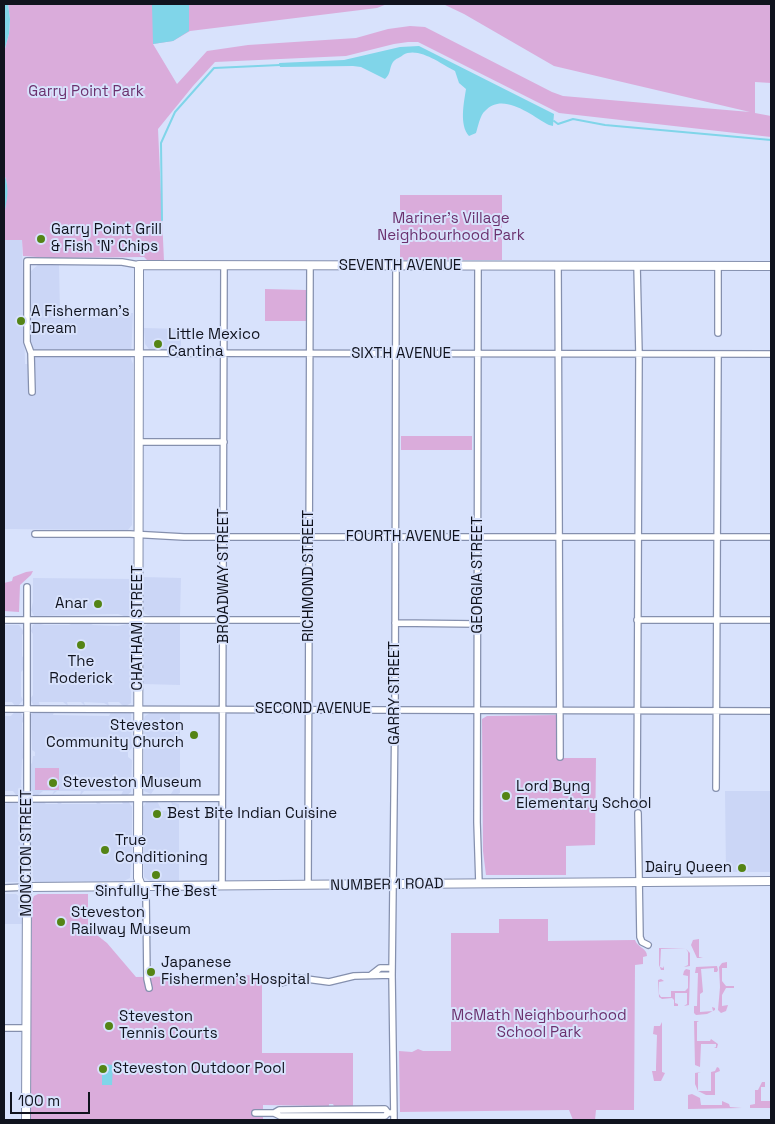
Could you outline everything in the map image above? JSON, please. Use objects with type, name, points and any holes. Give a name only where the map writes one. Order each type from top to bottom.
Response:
[{"type":"street","name":"SEVENTH AVENUE","points":[[31,353],[27,342],[28,261],[224,266],[771,266]]},
{"type":"street","name":"CHATHAM STREET","points":[[139,265],[138,878],[146,895],[146,979],[149,988]]},
{"type":"street","points":[[558,265],[560,757]]},
{"type":"street","points":[[637,265],[639,354],[637,804]]},
{"type":"street","name":"BROADWAY STREET","points":[[222,886],[224,266]]},
{"type":"street","name":"RICHMOND STREET","points":[[308,886],[310,266]]},
{"type":"street","name":"GARRY STREET","points":[[394,1120],[391,1113],[396,710],[396,266]]},
{"type":"street","name":"GEORGIA STREET","points":[[478,266],[477,624],[479,884]]},
{"type":"street","points":[[718,266],[718,332]]},
{"type":"street","name":"SIXTH AVENUE","points":[[31,353],[771,354]]},
{"type":"street","points":[[31,353],[32,392]]},
{"type":"street","points":[[716,788],[718,354]]},
{"type":"street","points":[[138,442],[224,442]]},
{"type":"street","name":"FOURTH AVENUE","points":[[35,534],[138,534],[184,537],[771,537]]},
{"type":"street","name":"MONCTON STREET","points":[[26,1120],[27,586]]},
{"type":"street","points":[[4,620],[309,620]]},
{"type":"street","points":[[637,620],[771,620]]},
{"type":"street","points":[[396,623],[477,624]]},
{"type":"street","name":"SECOND AVENUE","points":[[4,709],[771,711]]},
{"type":"street","points":[[4,799],[222,798]]},
{"type":"street","points":[[638,813],[640,937],[642,942],[648,945]]},
{"type":"street","name":"NUMBER 1 ROAD","points":[[4,888],[771,882]]},
{"type":"street","points":[[371,975],[380,968],[392,968]]},
{"type":"street","points":[[281,983],[299,978],[329,982],[354,976],[392,975]]},
{"type":"street","points":[[4,1028],[26,1028]]},
{"type":"street","points":[[255,1113],[274,1113],[280,1116],[384,1116],[391,1113]]},
{"type":"shaded area","points":[[4,4],[8,4],[10,19],[9,34],[4,52]]},
{"type":"shaded area","points":[[152,4],[189,4],[189,31],[173,41],[153,44]]},
{"type":"shaded area","points":[[419,46],[554,114],[553,126],[517,107],[500,103],[492,105],[483,113],[476,133],[469,136],[463,120],[466,89],[459,83],[455,71],[422,54],[409,53],[395,60],[385,79],[361,67],[280,67],[279,63],[344,60],[400,47]]},
{"type":"shaded area","points":[[4,174],[7,199],[4,215]]},
{"type":"shaded area","points":[[4,240],[22,240],[25,364],[35,364],[30,336],[31,271],[39,264],[59,264],[60,313],[133,313],[131,359],[133,364],[132,525],[128,530],[4,529]]},
{"type":"shaded area","points":[[144,328],[181,329],[181,346],[177,351],[149,349],[145,344]]},
{"type":"shaded area","points":[[143,577],[181,578],[180,616],[151,616],[145,614],[143,609]]},
{"type":"shaded area","points":[[33,578],[132,579],[132,611],[128,616],[118,614],[34,616],[31,610]]},
{"type":"shaded area","points":[[37,623],[44,625],[69,625],[73,623],[89,623],[93,625],[118,626],[128,624],[132,632],[131,703],[124,707],[119,702],[108,702],[109,706],[104,703],[84,702],[85,706],[81,702],[67,702],[68,706],[63,702],[39,702],[40,706],[34,706],[30,699],[33,695],[33,634],[31,631],[33,625]]},
{"type":"shaded area","points":[[152,623],[180,623],[180,685],[143,684],[144,628],[147,624]]},
{"type":"shaded area","points":[[4,625],[19,625],[24,632],[22,635],[22,656],[24,659],[24,669],[21,672],[21,696],[23,700],[18,706],[15,706],[12,702],[4,702]]},
{"type":"shaded area","points":[[15,711],[21,713],[24,721],[22,723],[23,758],[21,786],[23,790],[16,795],[13,791],[4,791],[4,716],[11,716]]},
{"type":"shaded area","points":[[36,711],[54,712],[53,715],[109,716],[111,712],[129,711],[131,713],[132,748],[128,752],[128,757],[132,760],[131,792],[126,796],[121,795],[123,791],[84,791],[80,796],[81,791],[57,791],[52,795],[54,791],[43,791],[38,795],[34,795],[30,790],[30,765],[33,756],[35,756],[35,752],[32,750],[31,714]]},
{"type":"shaded area","points":[[150,713],[180,713],[180,793],[178,794],[171,794],[174,789],[172,788],[155,788],[151,794],[144,791],[144,719]]},
{"type":"shaded area","points":[[725,791],[771,791],[771,872],[726,872]]},
{"type":"shaded area","points":[[41,800],[46,804],[58,804],[57,800],[62,804],[97,804],[95,801],[97,800],[101,804],[123,804],[121,801],[128,801],[132,807],[132,835],[129,839],[132,847],[130,878],[124,881],[48,882],[44,884],[35,882],[33,878],[32,849],[30,847],[32,810],[30,808],[34,801]]},
{"type":"shaded area","points":[[147,801],[157,801],[162,811],[174,810],[171,802],[179,804],[179,881],[150,881],[144,877],[143,807]]},
{"type":"shaded area","points":[[20,803],[23,808],[21,812],[23,847],[21,849],[21,871],[23,876],[18,882],[4,882],[4,804]]},
{"type":"shaded area","points":[[4,894],[16,894],[21,898],[22,924],[4,924]]},
{"type":"shaded area","points":[[102,1064],[113,1065],[112,1085],[102,1085]]},
{"type":"green space","name":"Garry Point Park","points":[[8,4],[387,4],[377,8],[190,31],[173,41],[153,44],[177,84],[207,51],[248,45],[356,38],[388,29],[410,26],[425,27],[563,96],[750,112],[554,66],[464,14],[443,4],[771,4],[771,83],[755,82],[755,113],[771,116],[771,137],[559,113],[418,42],[394,44],[346,56],[215,62],[158,129],[164,261],[148,261],[144,257],[51,258],[23,256],[22,240],[4,240],[7,189],[4,174],[4,52],[9,34]]},
{"type":"green space","name":"Mariner's Village Neighbourhood Park","points":[[400,195],[502,195],[502,260],[400,260]]},
{"type":"green space","points":[[265,289],[306,290],[306,321],[265,321]]},
{"type":"green space","points":[[401,436],[472,436],[472,450],[401,450]]},
{"type":"green space","points":[[33,571],[20,585],[19,612],[4,611],[4,583],[12,581],[13,577]]},
{"type":"green space","points":[[558,715],[558,758],[596,758],[595,845],[566,846],[566,875],[486,875],[483,851],[482,719],[487,716]]},
{"type":"green space","points":[[35,768],[59,768],[59,790],[35,790]]},
{"type":"green space","points":[[38,894],[88,894],[88,928],[107,943],[136,977],[262,975],[262,1053],[353,1053],[353,1106],[334,1106],[333,1104],[329,1104],[329,1106],[263,1105],[263,1119],[271,1120],[31,1120],[31,1047],[29,1042],[32,901],[34,896]]},
{"type":"green space","name":"McMath Neighbourhood School Park","points":[[499,919],[548,919],[548,941],[635,940],[646,951],[647,956],[643,957],[643,964],[635,965],[634,1110],[596,1110],[595,1120],[573,1120],[569,1110],[400,1112],[399,1051],[412,1052],[418,1049],[423,1051],[451,1051],[451,933],[499,933]]},
{"type":"green space","points":[[699,939],[699,957],[703,958],[697,958],[691,945],[693,940]]},
{"type":"green space","points":[[659,948],[686,949],[661,949],[660,967],[663,968],[664,966],[664,970],[661,970],[659,965]]},
{"type":"green space","points":[[686,949],[690,953],[690,966],[684,967],[688,965],[688,952]]},
{"type":"green space","points":[[727,962],[727,968],[722,968],[722,981],[726,986],[734,986],[734,988],[726,988],[722,995],[722,1006],[728,1005],[726,1011],[721,1013],[718,1010],[719,967],[722,963]]},
{"type":"green space","points":[[717,966],[717,972],[714,972],[714,968],[701,969],[703,992],[700,994],[700,1012],[713,1011],[707,1014],[696,1015],[694,1013],[694,1006],[697,1006],[698,973],[695,973],[696,967]]},
{"type":"green space","points":[[686,969],[690,970],[689,1005],[684,1006],[687,1004],[687,993],[675,993],[675,1003],[678,1006],[674,1006],[672,998],[662,999],[659,997],[658,980],[661,979],[664,981],[659,982],[659,994],[661,997],[671,997],[671,991],[685,991],[688,988],[688,976],[683,975]]},
{"type":"green space","points":[[694,1021],[699,1021],[697,1022],[697,1041],[710,1041],[711,1039],[718,1044],[717,1048],[714,1048],[716,1044],[701,1044],[700,1067],[695,1065]]},
{"type":"green space","points":[[662,1022],[662,1072],[665,1073],[661,1081],[654,1081],[652,1071],[656,1071],[657,1035],[653,1034],[654,1026],[660,1026]]},
{"type":"green space","points":[[717,1067],[719,1068],[720,1071],[715,1073],[715,1095],[706,1095],[698,1091],[711,1091],[711,1072],[715,1071]]},
{"type":"green space","points":[[701,1072],[698,1073],[698,1091],[695,1084],[695,1073]]},
{"type":"green space","points":[[762,1082],[765,1082],[765,1087],[761,1087],[761,1101],[771,1101],[771,1108],[750,1108],[750,1105],[755,1104],[755,1090],[758,1090]]},
{"type":"green space","points":[[692,1094],[700,1098],[701,1105],[722,1105],[722,1101],[729,1104],[730,1107],[742,1108],[688,1109],[688,1095]]},
{"type":"waterway","points":[[162,220],[161,143],[175,112],[214,68],[280,65]]},
{"type":"waterway","points":[[554,121],[558,124],[573,119],[605,125],[771,140]]},
{"type":"place","name":"Garry Point Grill & Fish 'N' Chips","points":[[41,239]]},
{"type":"place","name":"A Fisherman's Dream","points":[[21,321]]},
{"type":"place","name":"Little Mexico Cantina","points":[[158,344]]},
{"type":"place","name":"Anar","points":[[98,604]]},
{"type":"place","name":"The Roderick","points":[[81,645]]},
{"type":"place","name":"Steveston Community Church","points":[[194,735]]},
{"type":"place","name":"Steveston Museum","points":[[53,783]]},
{"type":"place","name":"Lord Byng Elementary School","points":[[506,796]]},
{"type":"place","name":"Best Bite Indian Cuisine","points":[[157,814]]},
{"type":"place","name":"True Conditioning","points":[[105,850]]},
{"type":"place","name":"Dairy Queen","points":[[742,868]]},
{"type":"place","name":"Sinfully The Best","points":[[156,875]]},
{"type":"place","name":"Steveston Railway Museum","points":[[61,922]]},
{"type":"place","name":"Japanese Fishermen's Hospital","points":[[151,972]]},
{"type":"place","name":"Steveston Tennis Courts","points":[[109,1026]]},
{"type":"place","name":"Steveston Outdoor Pool","points":[[103,1069]]}]
